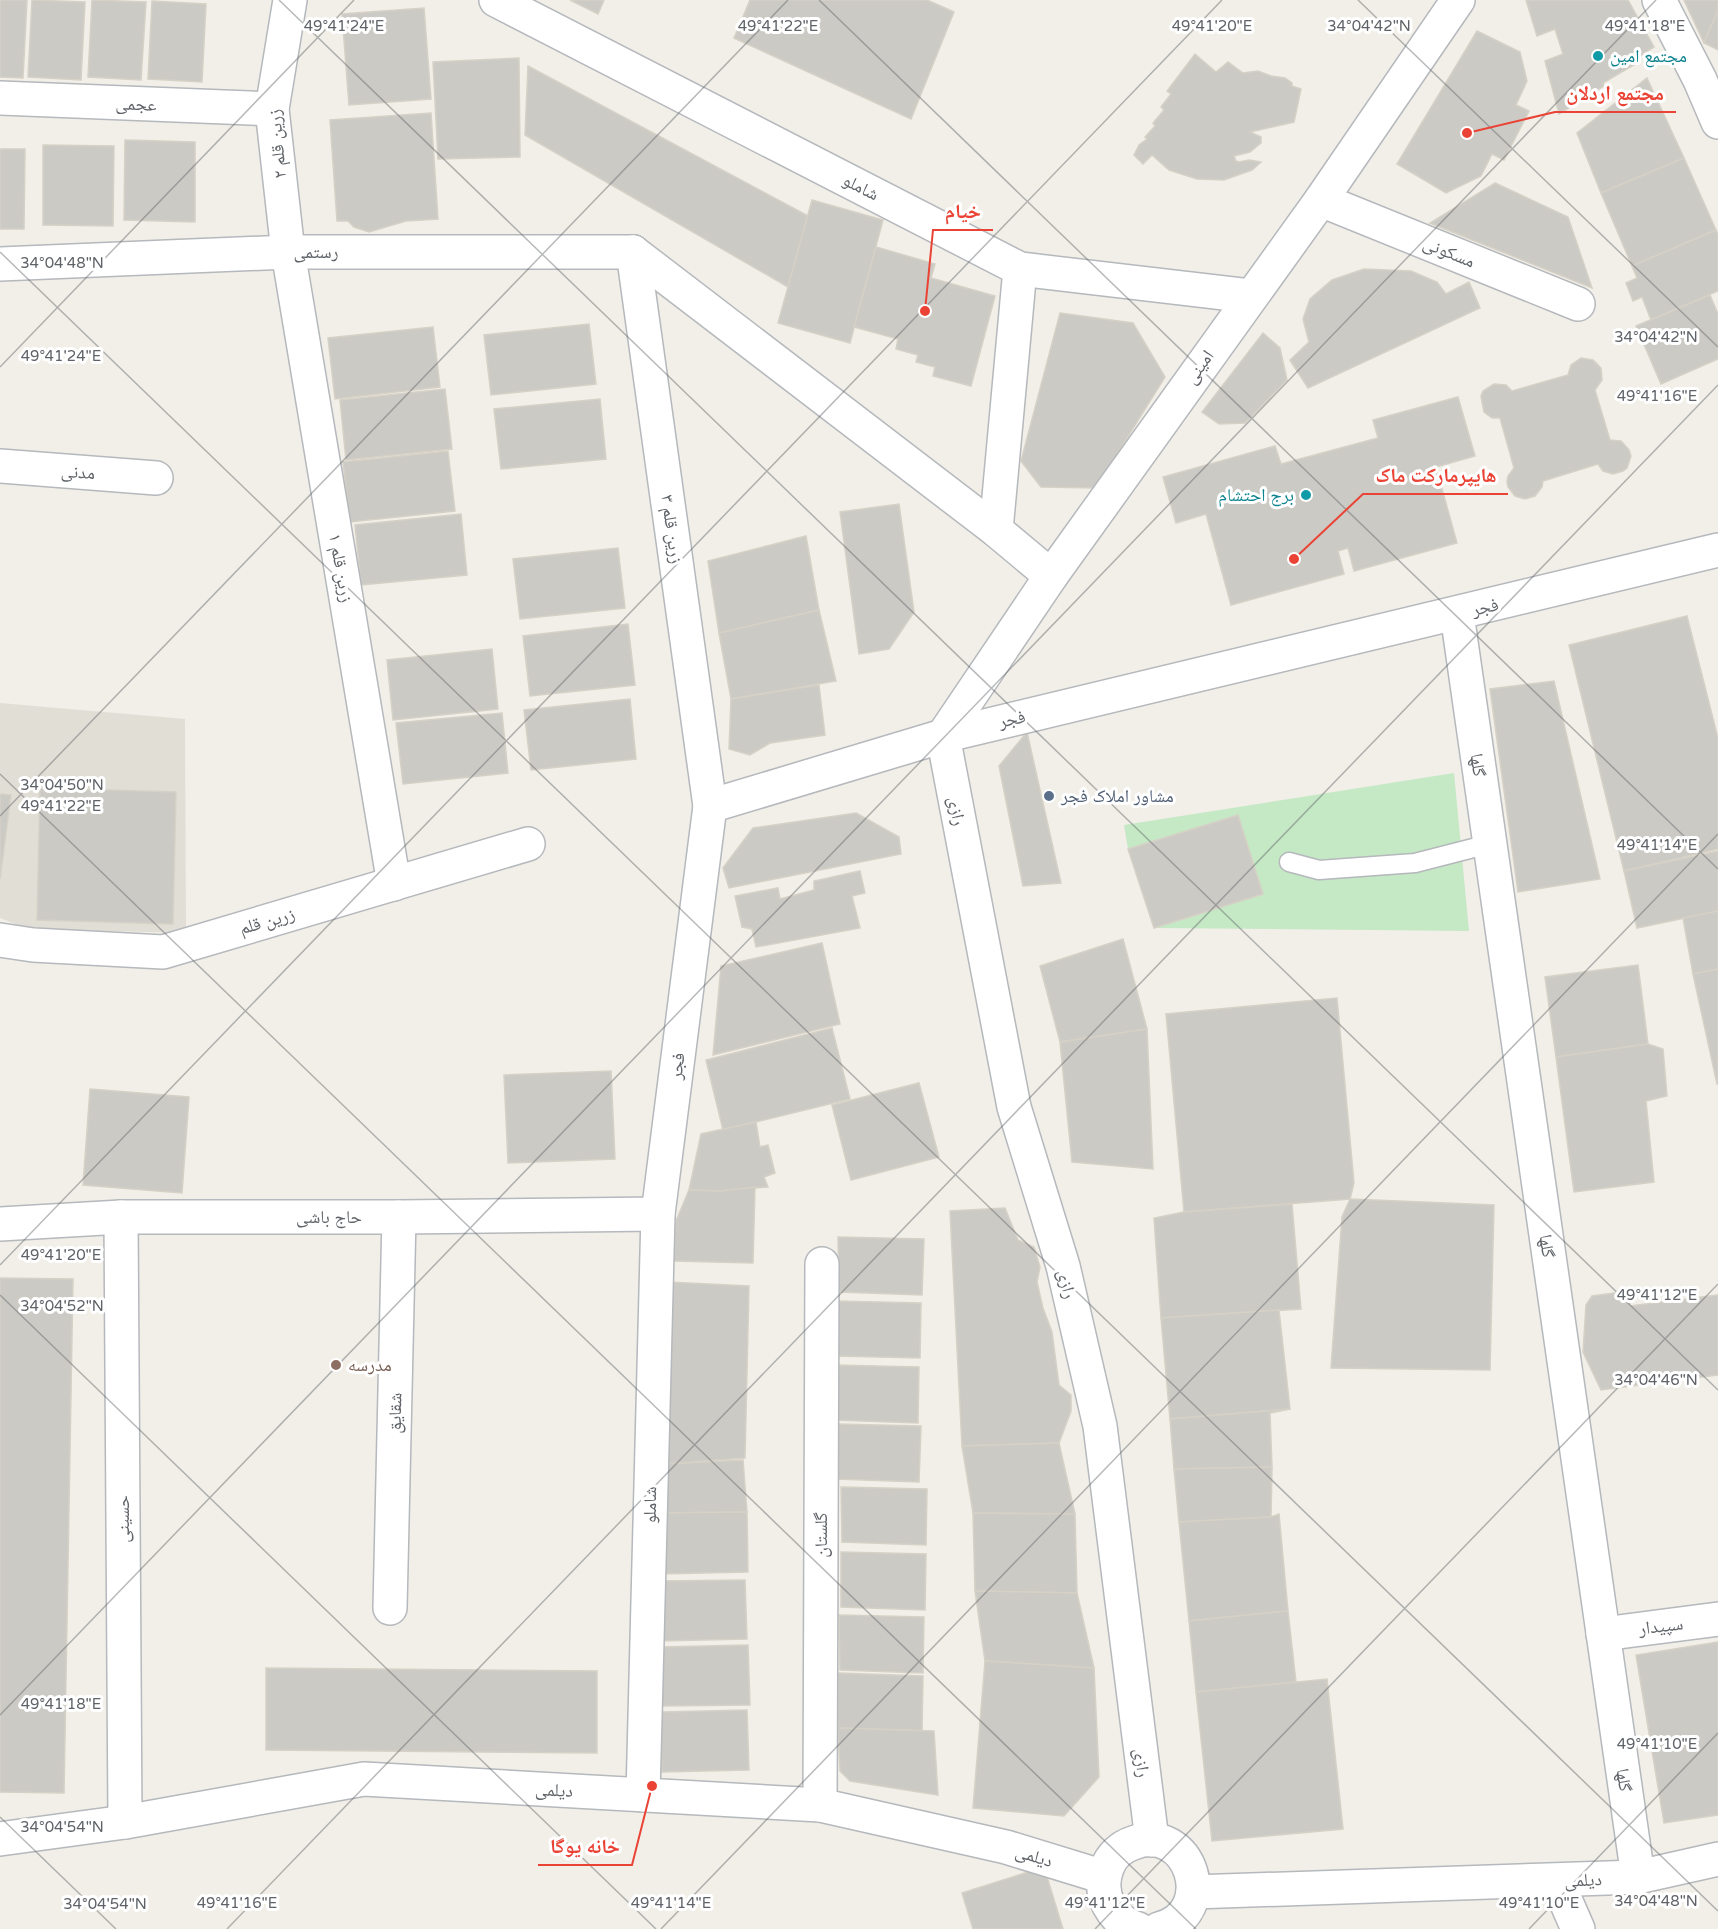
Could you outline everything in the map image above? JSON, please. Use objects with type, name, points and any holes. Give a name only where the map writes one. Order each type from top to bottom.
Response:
[{"type":"street","name":"زرین قلم ۲","points":[[288,252],[272,109],[290,0]]},
{"type":"street","name":"شاملو","points":[[496,0],[1020,269],[1250,296]]},
{"type":"street","name":"امینی","points":[[943,736],[1051,576],[1321,200],[1458,0]]},
{"type":"street","points":[[1659,0],[1709,85],[1718,122]]},
{"type":"street","name":"عجمی","points":[[0,98],[272,109]]},
{"type":"street","name":"مسکونی","points":[[1321,200],[1578,304]]},
{"type":"street","name":"رستمی","points":[[0,264],[288,252],[633,252]]},
{"type":"street","name":"زرین قلم ۱","points":[[288,252],[394,884]]},
{"type":"street","points":[[633,252],[996,530],[1051,576]]},
{"type":"street","name":"زرین قلم ۳","points":[[633,252],[711,806]]},
{"type":"street","points":[[996,530],[1020,269]]},
{"type":"street","name":"مدنی","points":[[0,466],[156,478]]},
{"type":"street","name":"فجر","points":[[658,1214],[711,806],[943,736],[1718,550]]},
{"type":"street","name":"گلها","points":[[1456,614],[1638,1877]]},
{"type":"street","name":"رازی","points":[[943,736],[1014,1107],[1063,1266],[1100,1426],[1152,1840]]},
{"type":"street","name":"زرین قلم","points":[[0,940],[33,945],[163,952],[528,844]]},
{"type":"street","name":"شاملو","points":[[643,1795],[658,1214]]},
{"type":"street","name":"حاج باشی","points":[[0,1224],[121,1217],[658,1214]]},
{"type":"street","name":"حسینی","points":[[121,1217],[125,1822]]},
{"type":"street","name":"شقایق","points":[[390,1608],[399,1217]]},
{"type":"street","name":"گلستان","points":[[820,1805],[822,1264]]},
{"type":"street","name":"سپیدار","points":[[1603,1634],[1718,1619]]},
{"type":"street","name":"دیلمی","points":[[0,1839],[125,1822],[364,1779],[820,1805],[1006,1847],[1104,1877]]},
{"type":"street","points":[[1152,1840],[1165,1843],[1178,1850],[1188,1862],[1193,1876],[1193,1892],[1188,1907],[1179,1919],[1148,1928],[1117,1918],[1108,1906],[1104,1892],[1104,1877],[1108,1864],[1126,1846],[1138,1841],[1152,1840]]},
{"type":"street","name":"دیلمی","points":[[1193,1892],[1638,1877],[1718,1859]]},
{"type":"street","points":[[1557,1881],[1578,1929]]},
{"type":"lane","points":[[1289,862],[1319,870],[1415,863],[1489,844]]},
{"type":"shaded area","points":[[0,703],[185,719],[186,933],[28,929],[0,918]]},
{"type":"green space","points":[[1454,773],[1469,931],[1154,928],[1263,894],[1238,815],[1128,849],[1124,825]]},
{"type":"building","points":[[0,0],[27,0],[23,78],[0,77]]},
{"type":"building","points":[[32,0],[85,2],[81,80],[28,77]]},
{"type":"building","points":[[92,0],[146,2],[141,80],[88,77]]},
{"type":"building","points":[[570,0],[604,0],[598,14]]},
{"type":"building","points":[[750,0],[927,0],[954,12],[911,119],[734,38]]},
{"type":"building","name":"مجتمع امین","points":[[1526,0],[1628,0],[1654,47],[1635,59],[1637,63],[1603,83],[1604,86],[1559,114],[1545,61],[1563,54],[1555,29],[1537,36]]},
{"type":"building","points":[[1684,0],[1718,0],[1718,10],[1704,43]]},
{"type":"building","points":[[152,1],[206,4],[202,82],[148,79]]},
{"type":"building","points":[[424,8],[431,99],[349,105],[342,14]]},
{"type":"building","points":[[1718,10],[1718,50],[1704,43]]},
{"type":"building","points":[[1477,31],[1520,52],[1527,81],[1516,105],[1529,111],[1504,160],[1492,154],[1481,176],[1446,193],[1397,164]]},
{"type":"building","points":[[1195,54],[1216,72],[1228,62],[1243,73],[1258,71],[1285,78],[1292,83],[1292,86],[1301,89],[1294,122],[1250,132],[1261,137],[1261,143],[1250,152],[1234,156],[1239,162],[1249,160],[1261,162],[1252,170],[1224,180],[1197,179],[1169,170],[1152,155],[1143,164],[1134,155],[1139,145],[1147,139],[1145,137],[1155,126],[1153,123],[1164,110],[1161,107],[1171,94],[1167,91]]},
{"type":"building","points":[[519,58],[520,157],[438,159],[433,62]]},
{"type":"building","points":[[528,66],[808,216],[788,287],[525,135]]},
{"type":"building","points":[[1647,78],[1684,158],[1601,193],[1577,133]]},
{"type":"building","points":[[431,113],[438,219],[406,221],[369,232],[354,227],[348,221],[337,221],[330,120]]},
{"type":"building","points":[[125,140],[195,142],[195,222],[124,220]]},
{"type":"building","points":[[43,145],[114,146],[113,226],[43,225]]},
{"type":"building","points":[[0,149],[25,149],[24,229],[0,229]]},
{"type":"building","points":[[1684,158],[1716,230],[1632,266],[1601,193]]},
{"type":"building","points":[[1495,183],[1568,217],[1592,288],[1430,223]]},
{"type":"building","points":[[812,200],[883,220],[850,343],[778,323]]},
{"type":"building","points":[[1716,230],[1718,235],[1718,291],[1651,320],[1642,297],[1633,301],[1626,283],[1637,278],[1632,266]]},
{"type":"building","points":[[876,247],[935,264],[931,278],[995,296],[971,386],[933,376],[935,367],[916,362],[918,355],[896,349],[898,339],[854,327]]},
{"type":"building","points":[[1364,269],[1411,271],[1437,282],[1446,294],[1469,282],[1480,308],[1308,388],[1290,360],[1309,342],[1303,319],[1310,299],[1332,280]]},
{"type":"building","points":[[1710,295],[1718,314],[1718,359],[1661,384],[1636,326]]},
{"type":"building","points":[[1060,313],[1133,323],[1165,377],[1096,488],[1041,487],[1021,461]]},
{"type":"building","points":[[589,324],[596,384],[491,395],[484,335]]},
{"type":"building","points":[[433,327],[440,387],[335,399],[328,338]]},
{"type":"building","points":[[1263,333],[1280,348],[1287,380],[1245,423],[1219,424],[1202,412]]},
{"type":"building","points":[[1581,358],[1593,360],[1601,368],[1602,380],[1595,390],[1610,440],[1621,441],[1629,450],[1631,456],[1627,468],[1613,474],[1603,471],[1598,464],[1543,481],[1542,487],[1535,496],[1525,499],[1515,496],[1508,487],[1508,476],[1514,468],[1500,418],[1492,418],[1484,412],[1481,396],[1483,391],[1494,384],[1506,385],[1512,391],[1568,375],[1571,365]]},
{"type":"building","points":[[445,389],[452,449],[346,460],[340,400]]},
{"type":"building","name":"برج احتشام","points":[[1458,397],[1475,456],[1436,467],[1457,543],[1354,571],[1348,548],[1338,551],[1344,574],[1231,605],[1206,514],[1176,523],[1163,477],[1275,446],[1281,464],[1378,438],[1373,420]]},
{"type":"building","points":[[600,399],[606,459],[501,469],[494,409]]},
{"type":"building","points":[[448,451],[455,511],[350,522],[343,462]]},
{"type":"building","points":[[899,504],[914,612],[889,649],[859,654],[840,512]]},
{"type":"building","points":[[461,514],[467,575],[361,585],[355,525]]},
{"type":"building","points":[[806,536],[819,610],[719,633],[708,561]]},
{"type":"building","points":[[618,548],[625,608],[520,619],[513,559]]},
{"type":"building","points":[[819,610],[836,681],[731,699],[719,633]]},
{"type":"building","points":[[1687,616],[1718,738],[1718,849],[1624,871],[1569,645]]},
{"type":"building","points":[[628,624],[635,685],[530,696],[523,636]]},
{"type":"building","points":[[492,649],[498,709],[393,720],[387,660]]},
{"type":"building","points":[[1554,681],[1600,879],[1518,892],[1490,689]]},
{"type":"building","points":[[819,685],[825,735],[770,743],[750,755],[729,749],[731,699]]},
{"type":"building","points":[[630,699],[636,759],[531,770],[524,710]]},
{"type":"building","points":[[502,713],[508,773],[403,784],[396,723]]},
{"type":"building","points":[[1027,732],[1061,883],[1023,886],[999,766]]},
{"type":"building","points":[[40,788],[176,792],[173,924],[37,920]]},
{"type":"building","points":[[0,794],[11,795],[0,879]]},
{"type":"building","points":[[856,813],[899,837],[901,854],[729,888],[723,868],[753,828]]},
{"type":"building","points":[[1238,815],[1263,894],[1154,928],[1128,849]]},
{"type":"building","points":[[1718,851],[1718,911],[1637,928],[1624,871]]},
{"type":"building","points":[[860,871],[865,893],[852,896],[860,928],[756,947],[752,929],[742,927],[735,896],[778,888],[780,899],[814,890],[814,881]]},
{"type":"building","points":[[1718,911],[1718,969],[1693,974],[1683,918]]},
{"type":"building","points":[[1123,939],[1147,1029],[1060,1042],[1040,966]]},
{"type":"building","points":[[822,943],[840,1024],[713,1055],[721,966]]},
{"type":"building","points":[[1638,965],[1648,1044],[1556,1057],[1545,977]]},
{"type":"building","points":[[1718,969],[1718,1084],[1717,1084],[1693,974]]},
{"type":"building","points":[[1337,998],[1354,1183],[1350,1199],[1184,1212],[1166,1014]]},
{"type":"building","points":[[832,1028],[850,1099],[723,1130],[706,1060]]},
{"type":"building","points":[[1147,1029],[1153,1169],[1072,1162],[1060,1042]]},
{"type":"building","points":[[1648,1044],[1663,1049],[1667,1096],[1646,1101],[1654,1182],[1574,1192],[1556,1057]]},
{"type":"building","points":[[611,1071],[615,1159],[508,1163],[504,1075]]},
{"type":"building","points":[[919,1083],[939,1157],[851,1180],[832,1105]]},
{"type":"building","points":[[90,1089],[189,1097],[182,1193],[83,1185]]},
{"type":"building","points":[[756,1122],[760,1147],[768,1145],[775,1173],[764,1177],[768,1187],[721,1191],[689,1190],[701,1134]]},
{"type":"building","points":[[755,1187],[753,1263],[674,1261],[676,1221],[689,1190],[721,1191]]},
{"type":"building","points":[[1350,1199],[1494,1205],[1490,1370],[1331,1368],[1342,1217]]},
{"type":"building","points":[[1292,1204],[1301,1309],[1161,1318],[1154,1218],[1184,1212]]},
{"type":"building","points":[[1005,1208],[1018,1240],[1034,1247],[1040,1267],[1037,1282],[1052,1332],[1059,1385],[1071,1395],[1071,1411],[1059,1443],[962,1446],[950,1211]]},
{"type":"building","points":[[838,1237],[924,1239],[922,1295],[839,1292]]},
{"type":"building","points":[[0,1278],[73,1279],[64,1793],[0,1792]]},
{"type":"building","points":[[667,1282],[749,1286],[745,1458],[665,1464]]},
{"type":"building","points":[[1629,1291],[1630,1306],[1718,1295],[1718,1375],[1601,1390],[1583,1352],[1586,1305],[1592,1296]]},
{"type":"building","points":[[835,1301],[921,1303],[920,1358],[836,1356]]},
{"type":"building","points":[[1279,1310],[1290,1409],[1170,1419],[1161,1318]]},
{"type":"building","points":[[834,1365],[919,1367],[918,1423],[834,1420]]},
{"type":"building","points":[[1290,1409],[1270,1413],[1272,1467],[1174,1469],[1170,1419]]},
{"type":"building","points":[[835,1424],[921,1426],[919,1482],[836,1479]]},
{"type":"building","points":[[1059,1443],[1075,1514],[973,1513],[962,1446]]},
{"type":"building","points":[[743,1460],[747,1512],[659,1513],[665,1464]]},
{"type":"building","points":[[1272,1467],[1271,1517],[1179,1522],[1174,1469]]},
{"type":"building","points":[[841,1487],[927,1489],[926,1545],[842,1542]]},
{"type":"building","points":[[747,1512],[748,1572],[661,1574],[659,1513]]},
{"type":"building","points":[[973,1513],[1075,1514],[1077,1593],[975,1591]]},
{"type":"building","points":[[1279,1514],[1288,1611],[1189,1621],[1179,1522],[1271,1517]]},
{"type":"building","points":[[841,1552],[926,1554],[925,1610],[841,1607]]},
{"type":"building","points":[[745,1580],[747,1639],[660,1641],[658,1581]]},
{"type":"building","points":[[975,1591],[1077,1593],[1094,1668],[985,1661]]},
{"type":"building","points":[[1288,1611],[1296,1682],[1196,1692],[1189,1621]]},
{"type":"building","points":[[839,1615],[924,1617],[923,1673],[840,1670]]},
{"type":"building","points":[[1718,1642],[1718,1815],[1664,1823],[1636,1655]]},
{"type":"building","points":[[748,1645],[750,1705],[662,1706],[661,1647]]},
{"type":"building","points":[[985,1661],[1094,1668],[1099,1777],[1064,1816],[973,1808]]},
{"type":"building","points":[[266,1668],[597,1671],[597,1753],[266,1750]]},
{"type":"building","points":[[838,1673],[923,1676],[922,1731],[838,1728]]},
{"type":"building","points":[[1327,1679],[1343,1829],[1212,1841],[1196,1692]]},
{"type":"building","points":[[747,1710],[749,1770],[662,1772],[661,1712]]},
{"type":"building","points":[[838,1728],[934,1731],[938,1795],[850,1781],[840,1771]]},
{"type":"building","points":[[1044,1867],[1063,1929],[973,1929],[962,1893]]},
{"type":"place","name":"مجتمع امین","points":[[1598,56]]},
{"type":"place","name":"مجتمع اردلان","points":[[1467,133]]},
{"type":"place","name":"خیام","points":[[925,311]]},
{"type":"place","name":"برج احتشام","points":[[1306,495]]},
{"type":"place","name":"هایپرمارکت ماک","points":[[1294,559]]},
{"type":"place","name":"مشاور املاک فجر","points":[[1049,796]]},
{"type":"place","name":"مدرسه","points":[[336,1365]]},
{"type":"place","name":"خانه یوگا","points":[[652,1786]]}]
